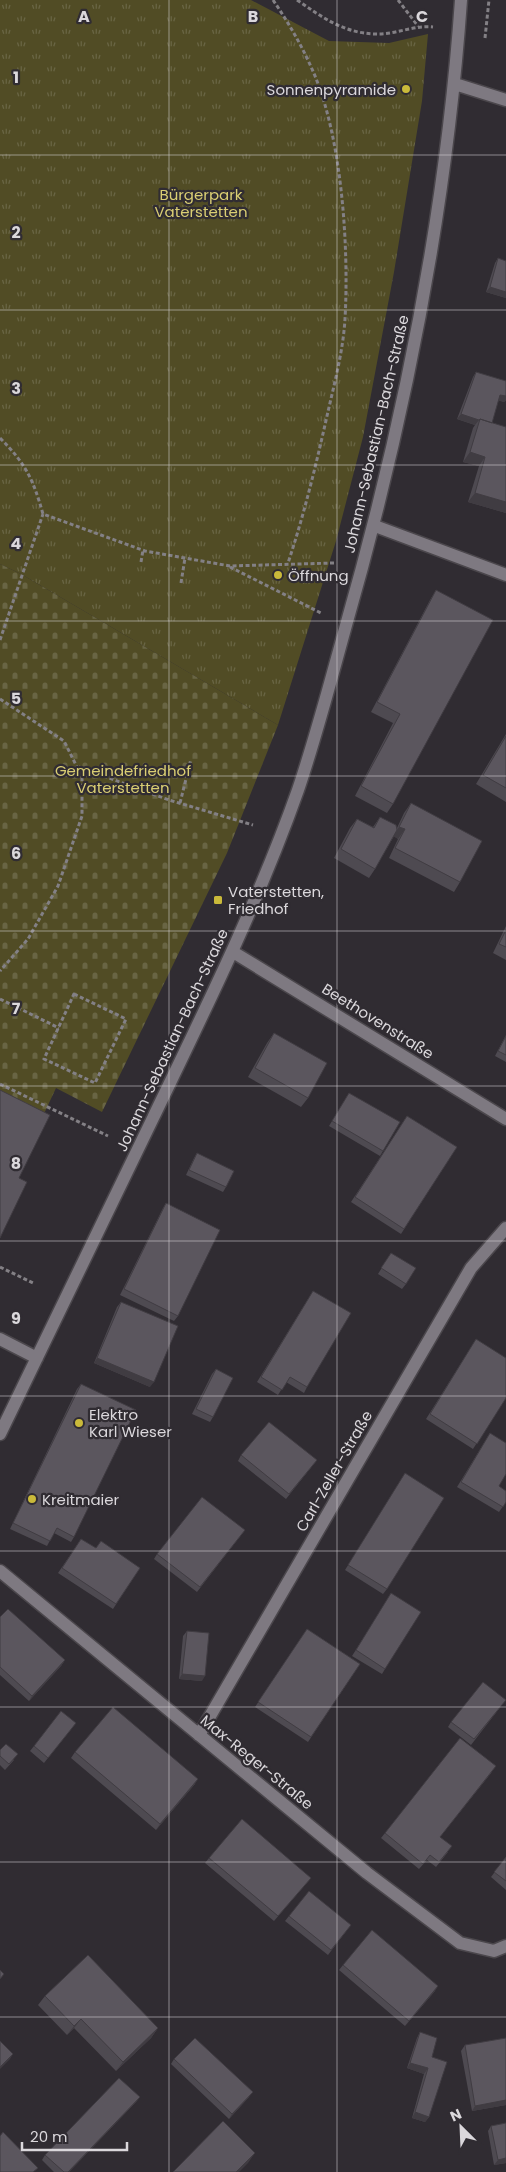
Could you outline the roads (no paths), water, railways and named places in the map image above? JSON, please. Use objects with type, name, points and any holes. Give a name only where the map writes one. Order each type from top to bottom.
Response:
[{"type":"street","name":"Johann-Sebastian-Bach-Straße","points":[[0,1434],[234,952],[296,794],[375,526],[419,322],[441,198],[455,84],[461,0]]},
{"type":"street","points":[[455,84],[506,100]]},
{"type":"street","points":[[375,526],[506,574]]},
{"type":"street","name":"Beethovenstraße","points":[[234,952],[506,1119]]},
{"type":"street","name":"Carl-Zeller-Straße","points":[[199,1735],[471,1268],[506,1228]]},
{"type":"street","points":[[0,1339],[37,1358]]},
{"type":"street","name":"Max-Reger-Straße","points":[[0,1570],[367,1873],[460,1943],[494,1951],[506,1946]]},
{"type":"place","name":"Sonnenpyramide","points":[[406,89]]},
{"type":"place","name":"Öffnung","points":[[278,575]]},
{"type":"place","name":"Vaterstetten, Friedhof","points":[[218,900]]},
{"type":"place","name":"Elektro Karl Wieser","points":[[79,1423]]},
{"type":"place","name":"Kreitmaier","points":[[32,1499]]},
{"type":"park label","name":"Bürgerpark Vaterstetten","points":[[201,202]]},
{"type":"park label","name":"Gemeindefriedhof Vaterstetten","points":[[123,778]]}]
